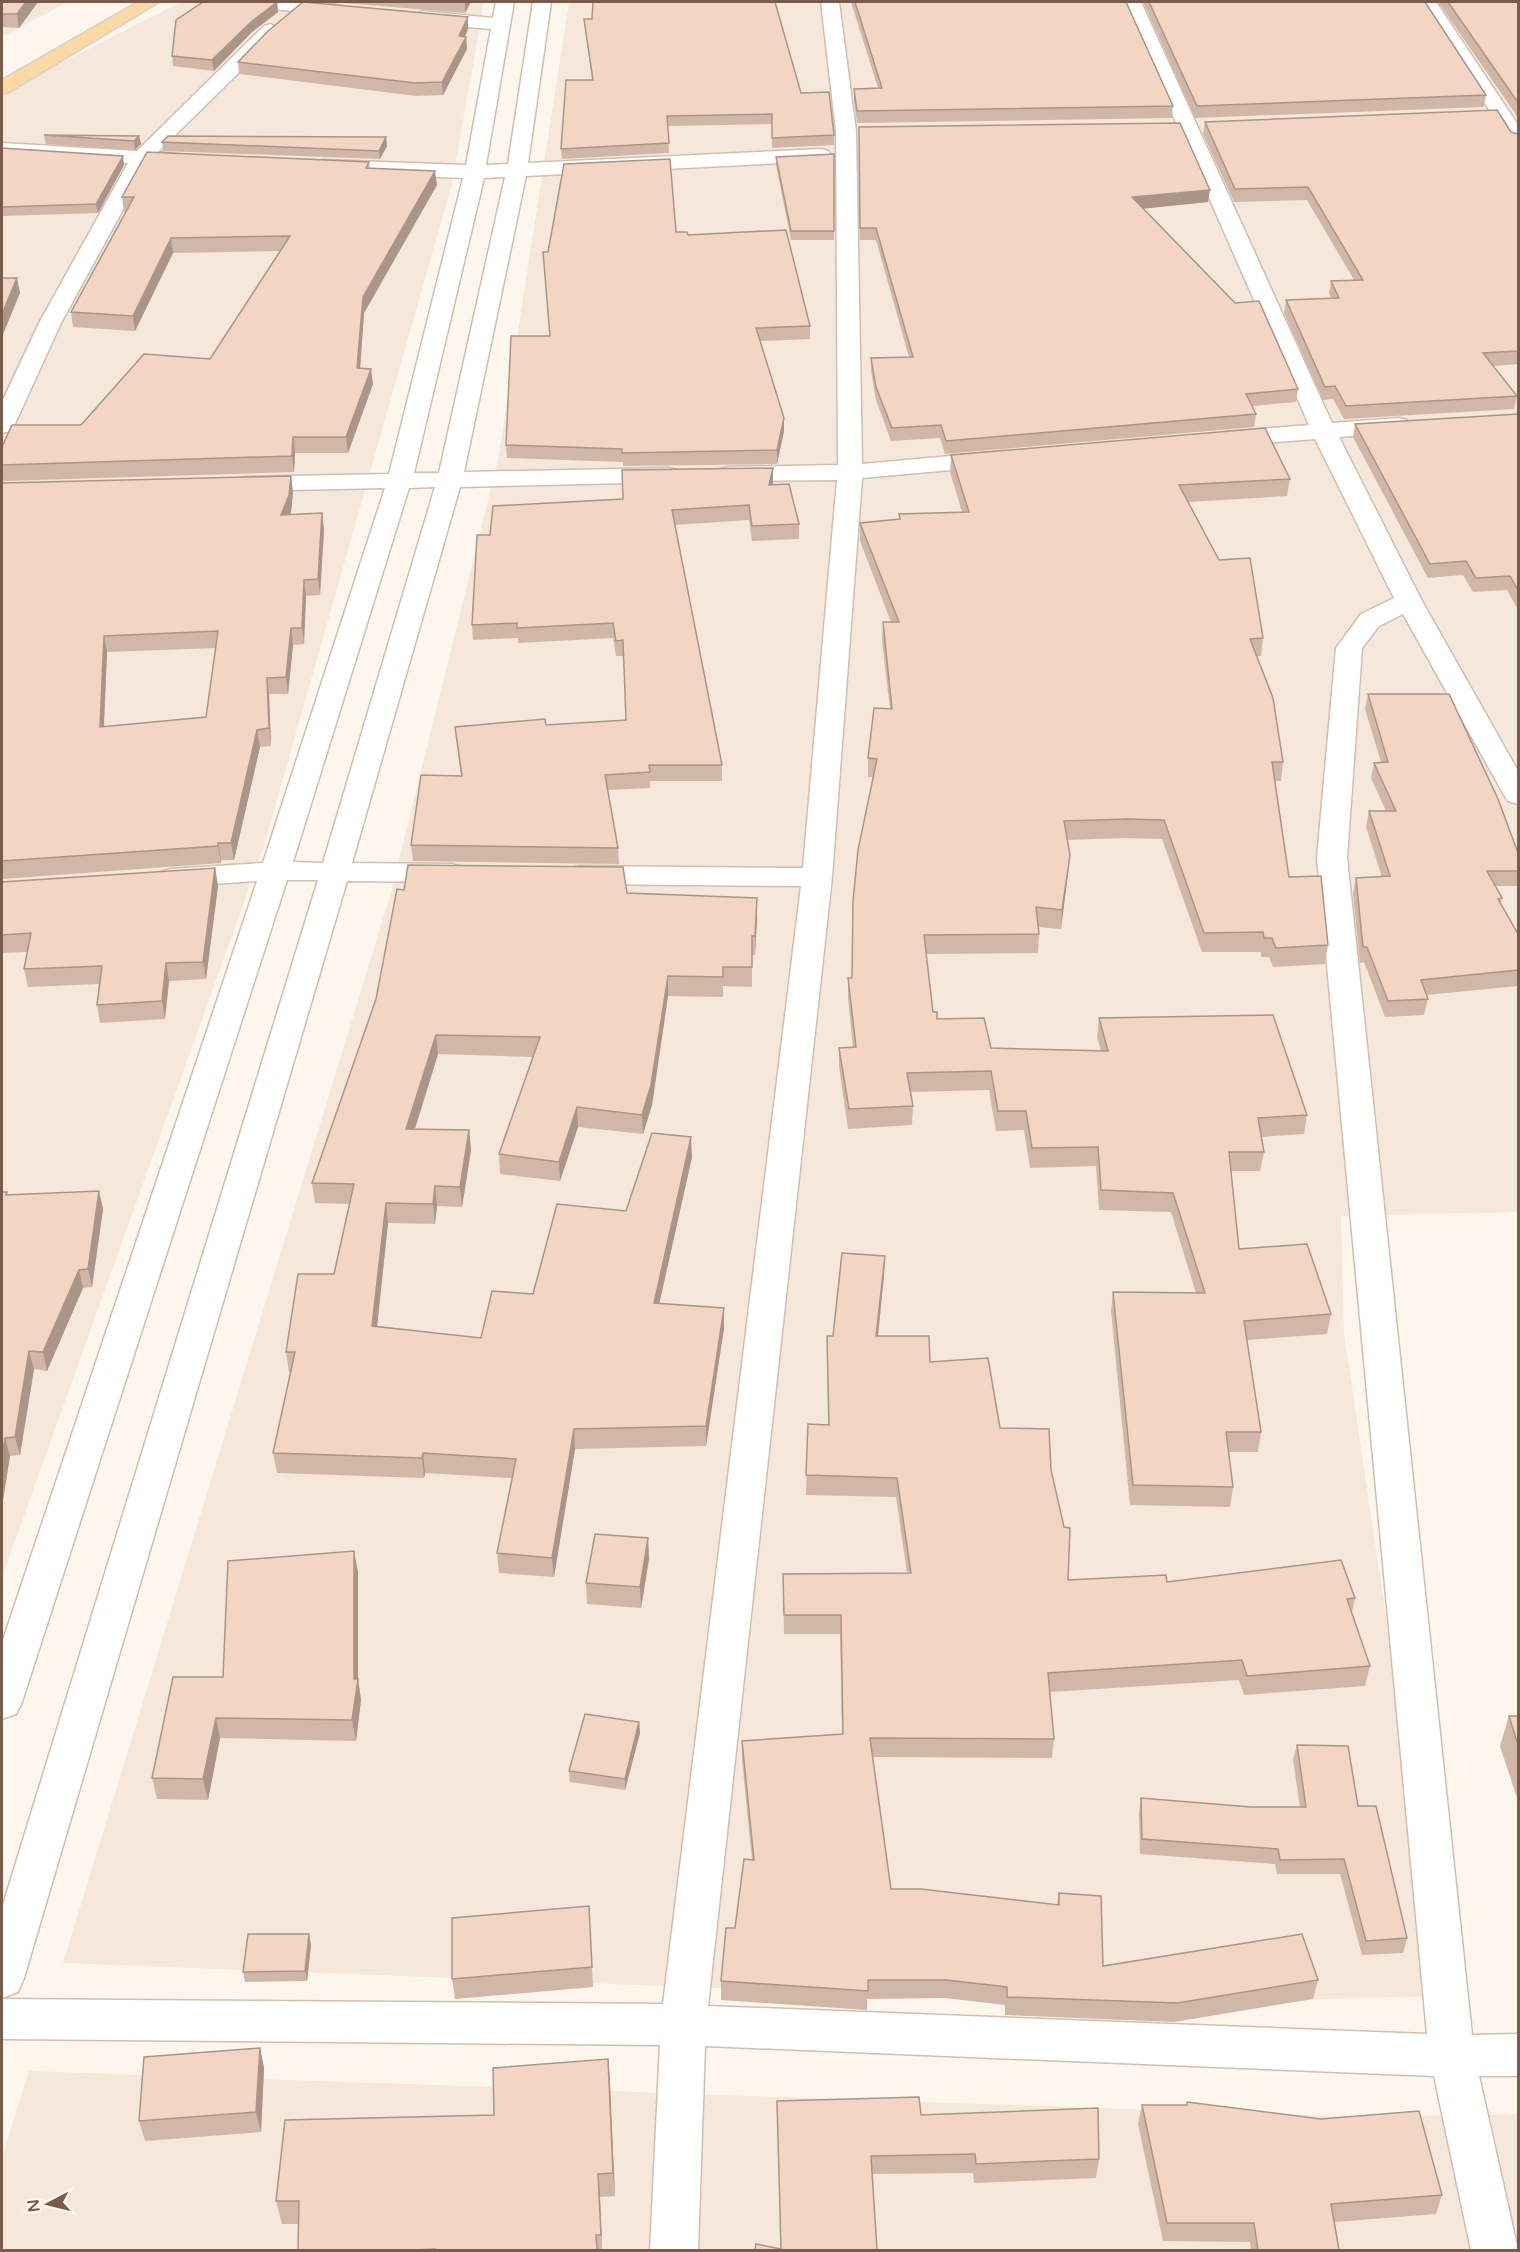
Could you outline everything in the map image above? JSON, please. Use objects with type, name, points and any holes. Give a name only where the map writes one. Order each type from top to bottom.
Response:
[{"type":"main road","points":[[2,88],[150,2]]},
{"type":"street","points":[[253,2],[359,12]]},
{"type":"street","points":[[2,1978],[335,872],[450,479],[517,170],[542,2]]},
{"type":"street","points":[[674,2250],[683,2025],[817,877],[850,472],[854,138],[830,2]]},
{"type":"street","points":[[1132,2],[1201,126],[1323,430],[1409,601],[1518,795]]},
{"type":"street","points":[[1426,2],[1518,139]]},
{"type":"street","points":[[2,426],[50,323],[141,158],[261,38],[299,7]]},
{"type":"street","points":[[2,1702],[275,871],[400,479],[475,172],[503,13],[406,16]]},
{"type":"street","points":[[1479,115],[1503,114]]},
{"type":"street","points":[[1166,126],[1201,126]]},
{"type":"street","points":[[308,165],[475,172],[517,170],[854,138]]},
{"type":"street","points":[[2,149],[213,161]]},
{"type":"street","points":[[1205,441],[1323,430],[1426,424]]},
{"type":"street","points":[[224,484],[850,472],[1016,457]]},
{"type":"street","points":[[1409,601],[1370,620],[1349,648],[1332,858],[1452,2056],[1495,2250]]},
{"type":"street","points":[[144,879],[275,871],[476,874]]},
{"type":"street","points":[[546,874],[817,877]]},
{"type":"street","points":[[2,2019],[683,2025],[1452,2056],[1518,2055]]},
{"type":"shaded area","points":[[2,2],[68,2],[2,37]]},
{"type":"shaded area","points":[[181,2],[484,2],[452,184],[263,849],[2,1577],[2,93]]},
{"type":"shaded area","points":[[569,2],[1518,2],[1518,1212],[1341,1216],[1344,1333],[1442,1996],[1130,2004],[63,1963],[390,896],[498,460]]},
{"type":"shaded area","points":[[29,2071],[1361,2117],[1518,2114],[1518,2250],[2,2250],[2,2157]]},
{"type":"building","points":[[2,2],[26,2],[17,14],[2,14]]},
{"type":"building","points":[[203,2],[277,2],[251,22],[212,60],[172,56],[176,20]]},
{"type":"building","points":[[303,2],[468,17],[459,36],[466,37],[442,82],[415,83],[238,62],[268,31]]},
{"type":"building","points":[[593,2],[775,2],[801,93],[829,92],[834,135],[772,138],[772,114],[667,116],[669,143],[561,149],[566,80],[593,80],[584,19],[592,19]]},
{"type":"building","points":[[855,2],[1126,2],[1173,106],[857,111],[854,89],[882,88]]},
{"type":"building","points":[[1149,2],[1425,2],[1486,95],[1197,106]]},
{"type":"building","points":[[1448,2],[1518,2],[1518,104],[1517,101]]},
{"type":"building","points":[[1497,110],[1511,132],[1518,134],[1518,351],[1483,353],[1517,396],[1346,406],[1335,386],[1325,387],[1286,300],[1339,298],[1331,281],[1363,280],[1308,187],[1235,189],[1205,122]]},
{"type":"building","points":[[1180,123],[1210,190],[1132,197],[1235,303],[1259,301],[1298,389],[1246,394],[1256,414],[946,441],[941,425],[892,428],[876,387],[871,358],[913,357],[876,228],[860,228],[859,127]]},
{"type":"building","points":[[44,135],[139,136],[134,141]]},
{"type":"building","points":[[168,136],[386,137],[379,151],[162,142]]},
{"type":"building","points":[[2,148],[123,156],[96,204],[2,207]]},
{"type":"building","points":[[147,152],[369,162],[366,168],[435,171],[363,297],[357,368],[371,369],[346,437],[293,437],[292,456],[2,465],[2,447],[12,425],[81,425],[144,354],[210,359],[290,236],[171,238],[133,316],[71,312],[134,197],[122,197]]},
{"type":"building","points":[[834,154],[834,231],[791,231],[776,157]]},
{"type":"building","points":[[670,159],[676,232],[687,232],[688,235],[786,230],[810,326],[756,328],[784,418],[777,450],[622,453],[622,449],[506,445],[511,336],[550,336],[543,252],[548,252],[564,164]]},
{"type":"building","points":[[2,278],[17,278],[2,314]]},
{"type":"building","points":[[1518,414],[1518,590],[1510,576],[1476,578],[1466,561],[1430,564],[1355,424]]},
{"type":"building","points":[[1265,428],[1290,479],[1179,485],[1219,560],[1250,558],[1263,638],[1250,639],[1273,698],[1283,762],[1272,762],[1289,877],[1321,876],[1328,945],[1276,948],[1272,938],[1264,938],[1263,932],[1204,933],[1164,820],[1127,819],[1064,821],[1070,855],[1062,910],[1036,907],[1039,934],[924,935],[933,1012],[937,1012],[937,1019],[984,1018],[991,1048],[1108,1051],[1099,1018],[1273,1015],[1307,1115],[1258,1118],[1264,1152],[1229,1152],[1239,1249],[1307,1244],[1331,1314],[1244,1321],[1261,1432],[1226,1432],[1233,1487],[1133,1485],[1113,1292],[1205,1293],[1173,1193],[1101,1190],[1098,1147],[1032,1148],[1026,1111],[998,1111],[991,1071],[907,1073],[913,1106],[849,1109],[839,1048],[856,1047],[848,978],[852,978],[853,901],[858,850],[877,759],[868,758],[874,708],[892,709],[883,622],[899,622],[860,523],[900,519],[899,514],[969,512],[951,455]]},
{"type":"building","points":[[773,468],[769,485],[789,484],[799,524],[752,526],[749,505],[672,510],[722,765],[649,765],[650,772],[605,775],[618,848],[411,845],[421,775],[462,776],[455,727],[545,719],[546,725],[626,720],[623,640],[616,641],[613,623],[517,628],[517,623],[472,625],[477,535],[490,535],[493,506],[623,499],[622,470]]},
{"type":"building","points":[[291,476],[289,495],[281,515],[322,513],[318,579],[304,580],[302,628],[291,628],[286,677],[267,678],[269,728],[257,730],[231,843],[218,843],[218,846],[2,861],[2,483]],"holes":[[[218,631],[206,717],[100,727],[104,636]]]},
{"type":"building","points":[[1368,694],[1449,694],[1498,799],[1518,853],[1518,871],[1487,871],[1502,898],[1498,899],[1518,934],[1518,970],[1421,980],[1428,999],[1388,1001],[1367,947],[1363,947],[1356,878],[1390,876],[1369,811],[1396,811],[1374,763],[1388,762]]},
{"type":"building","points":[[408,865],[623,867],[627,893],[757,898],[755,936],[752,936],[752,967],[723,967],[723,977],[668,976],[651,1085],[642,1115],[577,1107],[559,1162],[499,1154],[540,1037],[436,1035],[406,1129],[469,1130],[460,1187],[435,1186],[433,1204],[386,1203],[372,1326],[481,1338],[492,1291],[533,1294],[557,1204],[626,1211],[652,1133],[691,1137],[654,1303],[724,1308],[706,1426],[574,1429],[552,1558],[497,1553],[516,1459],[423,1453],[422,1458],[273,1453],[295,1352],[286,1352],[298,1274],[334,1274],[354,1184],[312,1183],[376,999],[397,889],[404,890]]},
{"type":"building","points":[[215,868],[203,962],[166,963],[162,1001],[97,1005],[102,966],[24,969],[31,933],[2,935],[2,882]]},
{"type":"building","points":[[99,1191],[88,1269],[79,1270],[43,1352],[29,1351],[15,1437],[5,1438],[2,1458],[2,1192],[7,1192],[6,1195]]},
{"type":"building","points":[[842,1253],[885,1256],[876,1336],[929,1336],[930,1362],[988,1358],[1000,1428],[1049,1429],[1051,1470],[1064,1527],[1070,1528],[1068,1580],[1166,1575],[1167,1582],[1341,1560],[1355,1598],[1347,1599],[1370,1666],[1247,1676],[1242,1660],[1048,1673],[1054,1739],[870,1738],[891,1889],[921,1889],[1059,1905],[1059,1893],[1101,1896],[1103,1966],[1302,1934],[1318,1980],[1177,2003],[1007,1997],[1007,1987],[946,1980],[868,1980],[868,1991],[721,1981],[726,1928],[735,1928],[744,1859],[754,1860],[742,1741],[843,1734],[841,1615],[784,1615],[783,1574],[911,1573],[897,1478],[806,1475],[808,1424],[829,1425],[827,1336],[833,1336]]},
{"type":"building","points":[[595,1534],[648,1538],[640,1587],[586,1583]]},
{"type":"building","points":[[354,1551],[354,1679],[358,1679],[352,1720],[216,1718],[203,1779],[152,1778],[173,1677],[223,1677],[228,1561]]},
{"type":"building","points":[[585,1714],[639,1722],[625,1779],[569,1771]]},
{"type":"building","points":[[1509,1716],[1518,1716],[1518,1745]]},
{"type":"building","points":[[1297,1745],[1348,1746],[1358,1806],[1376,1806],[1407,1938],[1366,1941],[1344,1859],[1280,1860],[1278,1849],[1142,1839],[1141,1798],[1251,1807],[1306,1807]]},
{"type":"building","points":[[589,1906],[592,1967],[452,1979],[452,1918]]},
{"type":"building","points":[[248,1934],[309,1934],[305,1971],[243,1972]]},
{"type":"building","points":[[260,2048],[256,2112],[139,2121],[144,2057]]},
{"type":"building","points":[[608,2059],[613,2173],[598,2174],[601,2235],[596,2235],[597,2250],[298,2250],[299,2201],[276,2201],[285,2120],[494,2115],[493,2068]]},
{"type":"building","points":[[919,2097],[921,2115],[1098,2108],[1099,2159],[976,2164],[975,2154],[871,2156],[877,2250],[755,2250],[756,2244],[781,2249],[777,2101]]},
{"type":"building","points":[[1187,2102],[1321,2119],[1419,2111],[1442,2195],[1331,2204],[1339,2250],[1258,2250],[1254,2223],[1167,2223],[1142,2105],[1187,2105]]}]
